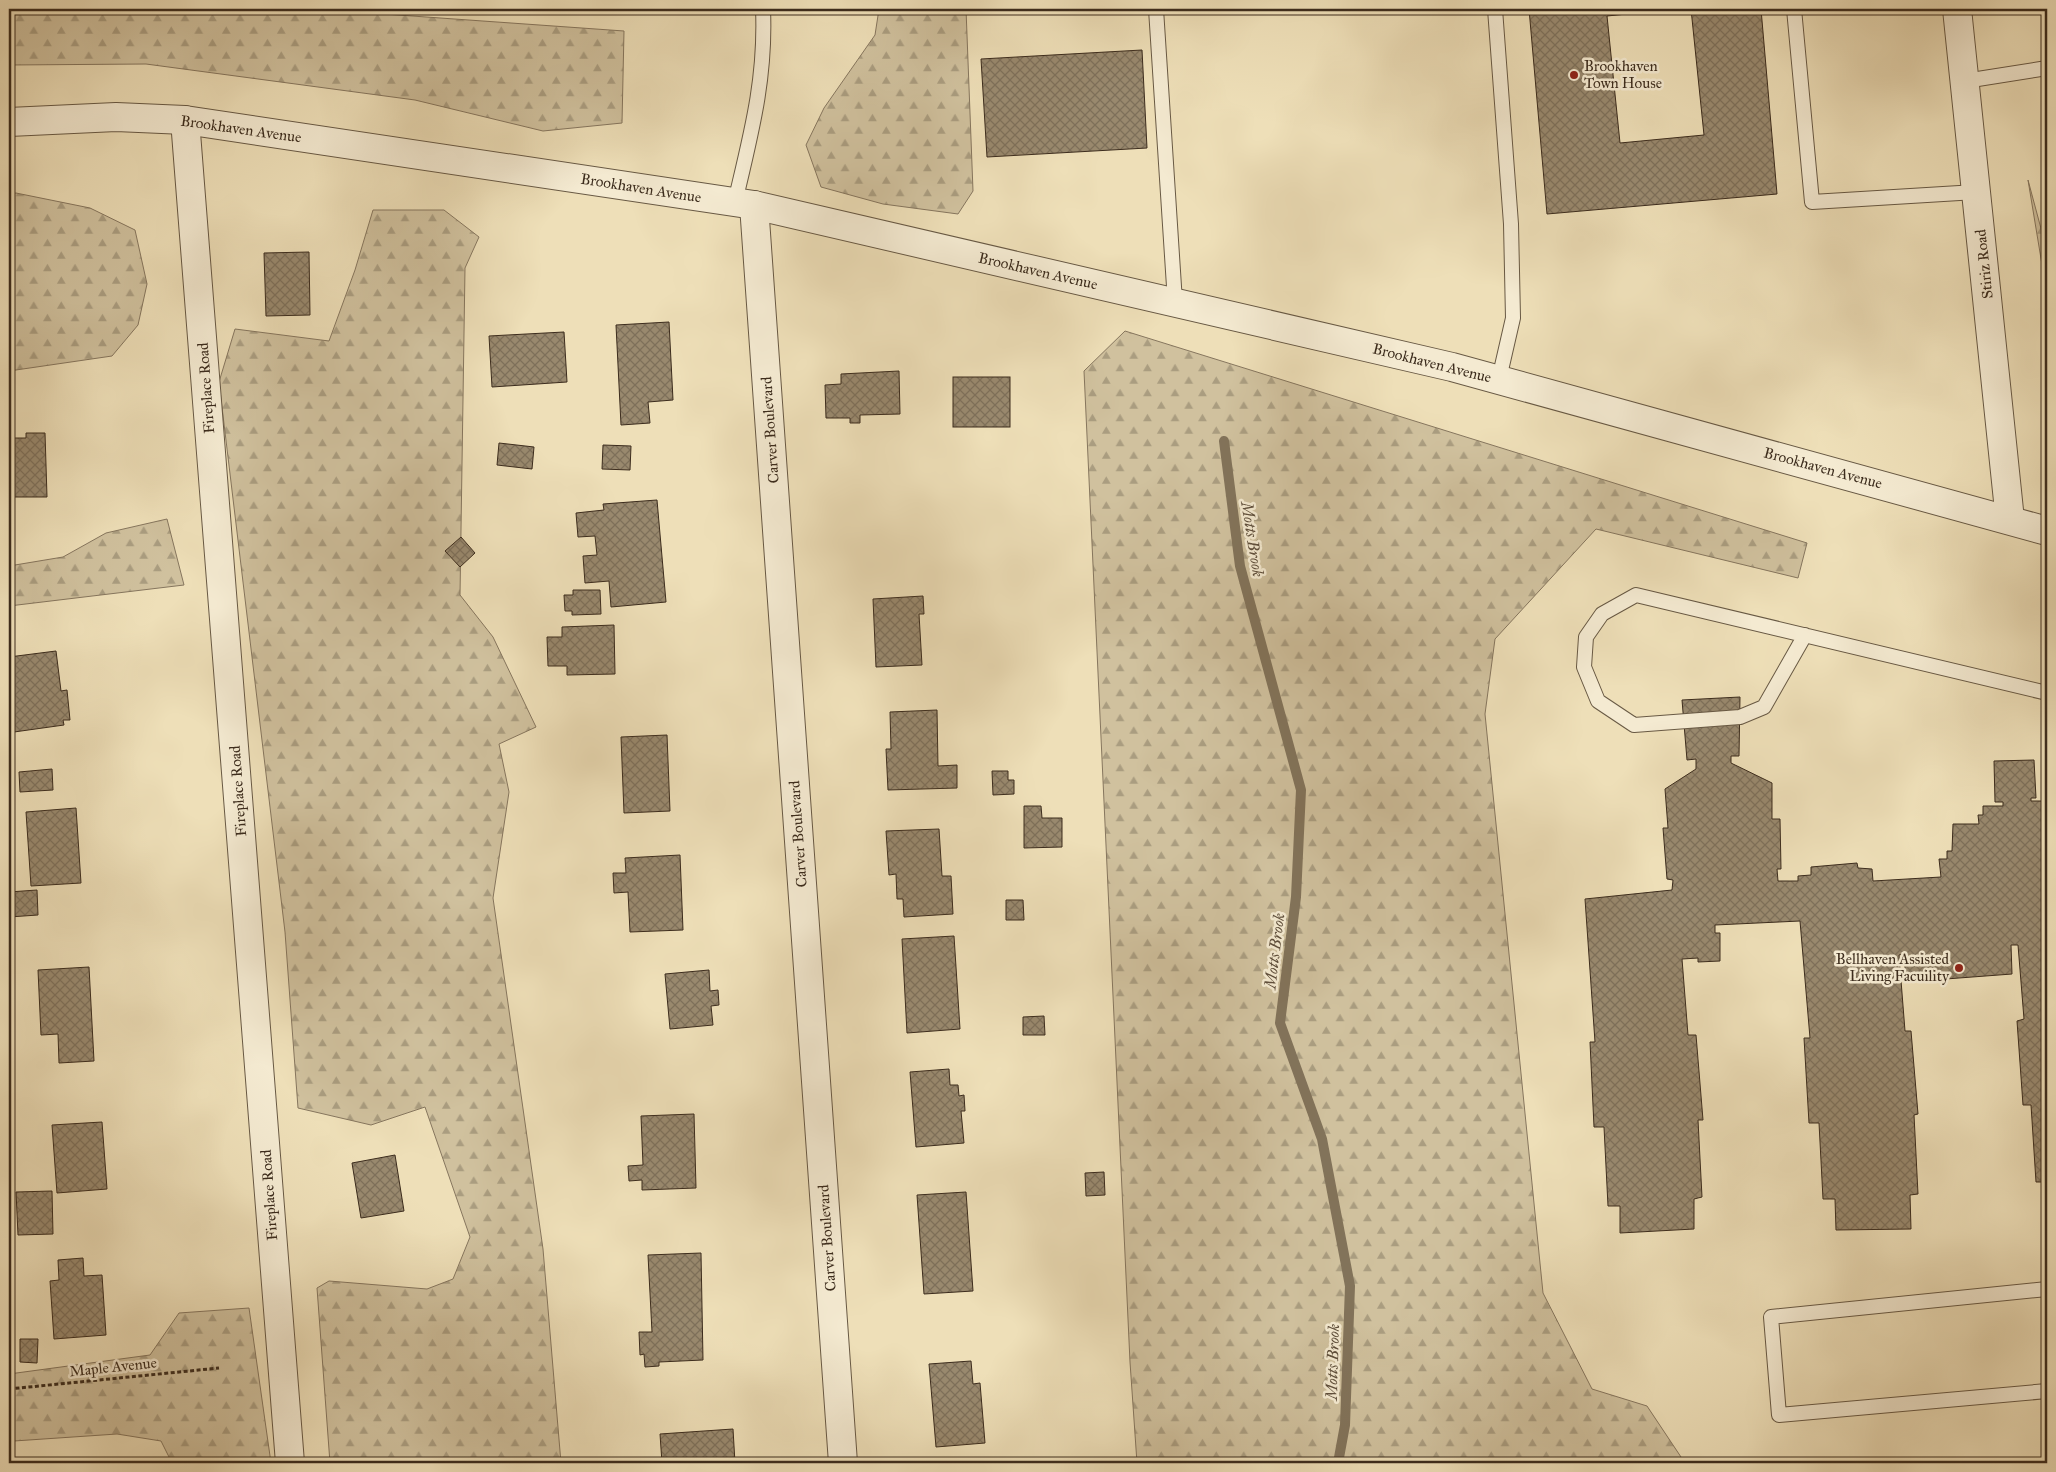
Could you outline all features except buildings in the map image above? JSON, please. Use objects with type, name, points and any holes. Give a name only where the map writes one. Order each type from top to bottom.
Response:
[{"type":"street","name":"Stiriz Road","points":[[1957,9],[2010,520]]},
{"type":"street","name":"Brookhaven Avenue","points":[[9,122],[116,117],[185,120],[744,204],[1175,302],[1499,379],[2047,531]]},
{"type":"street","name":"Fireplace Road","points":[[185,120],[290,1463]]},
{"type":"street","name":"Carver Boulevard","points":[[744,204],[843,1463]]},
{"type":"lane","points":[[744,204],[765,45],[764,9]]},
{"type":"lane","points":[[1156,9],[1175,302]]},
{"type":"lane","points":[[1495,9],[1511,224],[1513,318],[1499,379]]},
{"type":"lane","points":[[1794,9],[1812,202],[1976,192]]},
{"type":"lane","points":[[1965,81],[2047,68]]},
{"type":"lane","points":[[1805,635],[1764,707],[1740,717],[1634,725],[1598,701],[1584,668],[1586,636],[1602,614],[1636,595],[1805,635],[2047,693]]},
{"type":"lane","points":[[2047,1289],[1771,1317],[1779,1415],[2047,1391]]},
{"type":"path","name":"Maple Avenue","points":[[9,1389],[219,1368]]},
{"type":"green space","points":[[9,9],[313,9],[624,31],[622,123],[543,131],[415,100],[146,64],[9,65]]},
{"type":"green space","points":[[879,9],[966,9],[973,191],[958,214],[883,204],[821,187],[806,145],[824,108],[875,35]]},
{"type":"green space","points":[[2028,180],[2047,251],[2047,295]]},
{"type":"green space","points":[[16,193],[90,208],[135,230],[147,284],[138,325],[112,356],[9,371],[9,194]]},
{"type":"green space","points":[[373,210],[444,210],[479,237],[465,268],[460,595],[493,637],[536,727],[499,744],[509,792],[493,898],[543,1249],[561,1463],[330,1463],[317,1288],[329,1281],[427,1289],[453,1279],[470,1237],[425,1107],[371,1125],[298,1108],[285,932],[219,382],[235,329],[329,341],[355,270]]},
{"type":"green space","points":[[1125,331],[1807,543],[1798,578],[1596,529],[1495,639],[1485,714],[1543,1293],[1592,1389],[1647,1406],[1685,1463],[1137,1463],[1130,1362],[1084,371]]},
{"type":"green space","points":[[167,519],[184,585],[9,606],[9,566],[63,557],[106,533]]},
{"type":"green space","points":[[249,1308],[271,1463],[172,1463],[161,1441],[117,1434],[14,1441],[9,1443],[9,1374],[150,1355],[179,1313]]},
{"type":"waterway","name":"Motts Brook","points":[[1224,441],[1240,566],[1301,790],[1296,897],[1280,1023],[1322,1139],[1350,1286],[1345,1425],[1338,1463]]},
{"type":"place","name":"Brookhaven Town House","points":[[1574,75]]},
{"type":"place","name":"Bellhaven Assisted Living Facuility","points":[[1959,968]]}]
